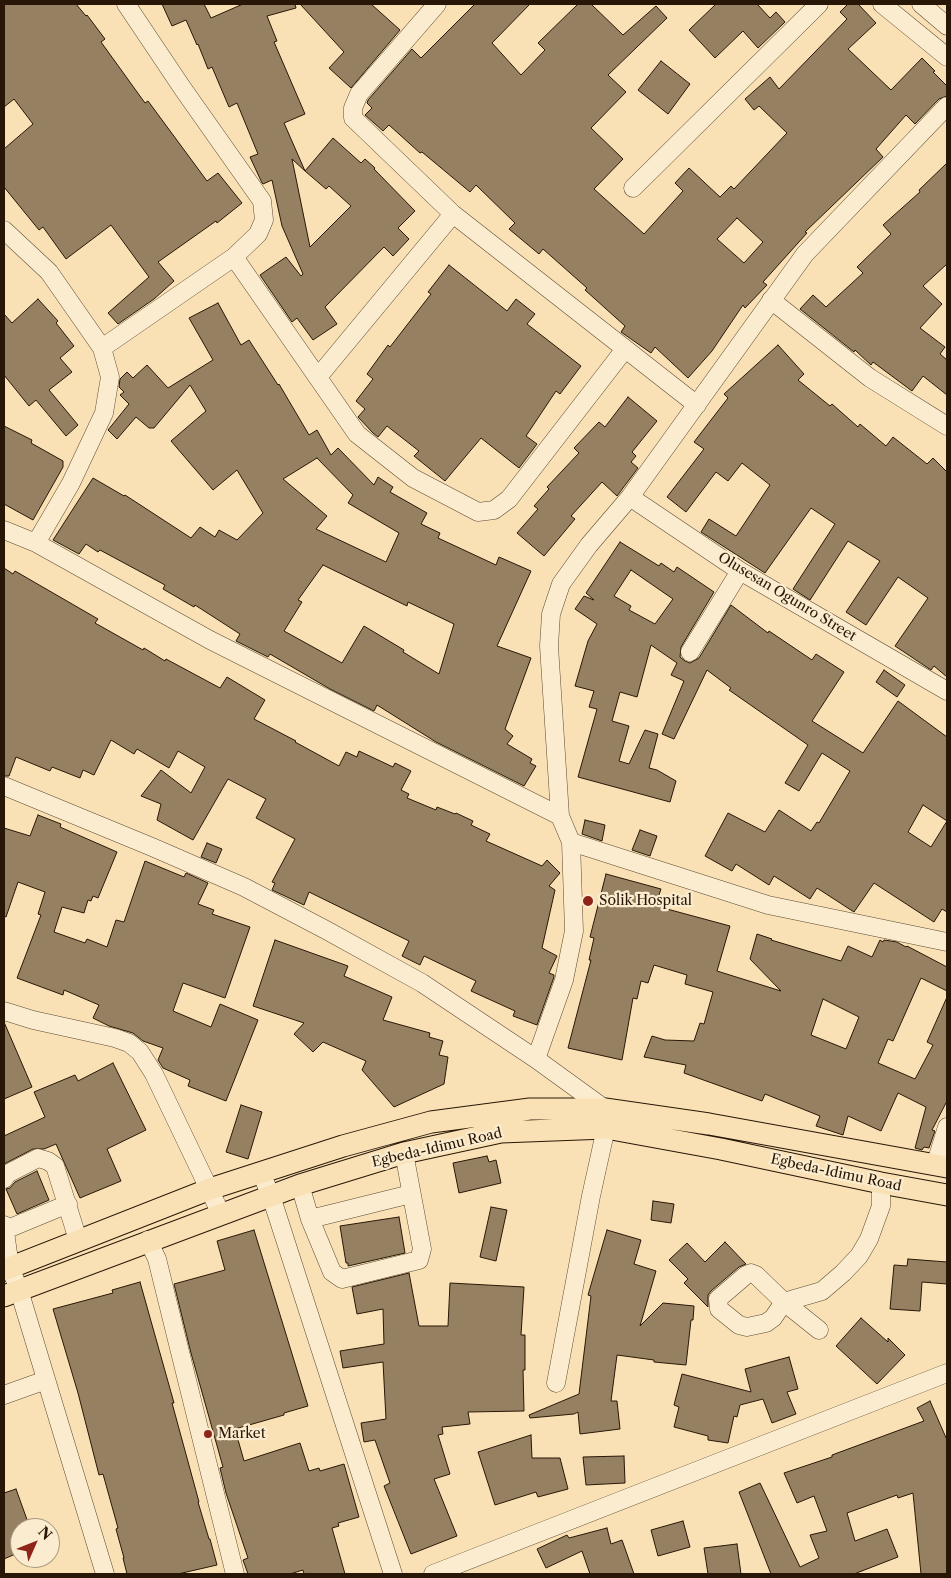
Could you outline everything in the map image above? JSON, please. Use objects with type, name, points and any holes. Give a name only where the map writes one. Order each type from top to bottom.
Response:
[{"type":"main road","name":"Egbeda-Idimu Road","points":[[7,1268],[210,1189],[343,1146],[431,1122],[530,1109],[606,1119],[710,1124],[843,1147],[941,1167]]},
{"type":"main road","name":"Egbeda-Idimu Road","points":[[11,1293],[148,1240],[300,1185],[404,1153],[500,1132],[606,1119],[721,1149],[947,1195]]},
{"type":"street","points":[[102,348],[234,257],[258,234],[264,220],[262,201],[126,4]]},
{"type":"street","points":[[437,4],[359,94],[353,108],[353,118],[453,214],[697,405]]},
{"type":"street","points":[[882,4],[947,57]]},
{"type":"street","points":[[921,4],[947,26]]},
{"type":"street","points":[[633,188],[810,7]]},
{"type":"street","points":[[536,1059],[564,980],[574,931],[571,842],[560,816],[549,646],[551,614],[561,584],[589,545],[630,497],[805,254],[947,106]]},
{"type":"street","points":[[318,377],[453,214]]},
{"type":"street","points":[[4,231],[49,272],[102,348],[110,377],[104,413],[70,483],[36,543]]},
{"type":"street","points":[[234,257],[357,434],[413,478],[478,512],[494,510],[509,500],[626,349]]},
{"type":"street","points":[[771,300],[870,378],[947,426]]},
{"type":"street","name":"Olusesan Ogunro Street","points":[[630,497],[740,571],[947,691]]},
{"type":"street","points":[[4,530],[36,543],[210,640],[560,816]]},
{"type":"street","points":[[690,652],[740,571]]},
{"type":"street","points":[[4,786],[152,847],[268,900],[422,983],[536,1059],[606,1119],[556,1383]]},
{"type":"street","points":[[571,842],[768,905],[947,942]]},
{"type":"street","points":[[4,1011],[33,1020],[115,1038],[129,1043],[140,1052],[154,1074],[221,1214]]},
{"type":"street","points":[[941,1167],[946,1134]]},
{"type":"street","points":[[300,1185],[310,1219],[332,1272],[342,1279],[419,1260],[422,1249],[404,1153]]},
{"type":"street","points":[[4,1179],[8,1174],[38,1158],[48,1160],[55,1166],[78,1240]]},
{"type":"street","points":[[261,1173],[271,1196],[393,1574]]},
{"type":"street","points":[[819,1330],[784,1302],[822,1291],[844,1273],[859,1256],[869,1239],[881,1206],[881,1183]]},
{"type":"street","points":[[310,1219],[412,1194]]},
{"type":"street","points":[[68,1204],[4,1228],[7,1268],[11,1293],[46,1380],[105,1574]]},
{"type":"street","points":[[148,1240],[157,1258],[234,1574]]},
{"type":"street","points":[[433,1574],[947,1373]]},
{"type":"street","points":[[4,1395],[46,1380]]},
{"type":"building","points":[[4,4],[76,4],[105,39],[101,42],[145,103],[148,101],[207,181],[218,173],[242,203],[217,223],[216,221],[158,262],[174,281],[154,299],[118,324],[108,313],[149,277],[111,225],[66,259],[43,227],[39,230],[4,187],[4,149],[33,124],[14,99],[4,107]]},
{"type":"building","points":[[162,4],[204,4],[211,18],[243,4],[295,4],[296,8],[267,16],[277,41],[274,42],[305,114],[284,123],[305,171],[333,138],[361,163],[365,159],[415,211],[398,228],[409,239],[393,256],[384,247],[325,307],[337,324],[313,340],[297,318],[292,322],[260,275],[286,257],[301,276],[303,274],[282,226],[272,180],[262,183],[250,157],[258,154],[237,103],[229,107],[212,67],[208,69],[186,20],[172,26]],"holes":[[[292,159],[326,189],[329,186],[351,206],[310,247]]]},
{"type":"building","points":[[300,4],[371,4],[400,30],[351,88],[329,68],[344,52]]},
{"type":"building","points":[[475,4],[530,4],[492,43],[521,75],[545,50],[538,43],[578,4],[591,4],[623,35],[656,6],[667,18],[608,75],[626,92],[591,128],[623,159],[594,189],[644,234],[683,191],[675,183],[689,168],[720,197],[731,186],[734,189],[787,133],[759,106],[754,110],[745,99],[770,77],[779,89],[847,19],[840,12],[848,4],[858,4],[876,23],[848,49],[891,90],[922,58],[947,86],[947,96],[939,99],[915,124],[906,115],[876,149],[883,157],[805,232],[807,233],[763,282],[767,285],[745,308],[743,305],[712,351],[688,378],[655,347],[651,353],[621,332],[625,326],[585,290],[587,288],[543,249],[539,254],[509,229],[515,223],[476,185],[470,192],[422,152],[420,153],[389,125],[383,131],[365,115],[372,108],[367,103],[368,100],[412,49],[421,58]],"holes":[[[737,218],[763,242],[744,263],[717,239]]]},
{"type":"building","points":[[716,4],[757,4],[770,18],[776,12],[785,22],[758,48],[743,31],[715,58],[689,30]]},
{"type":"building","points":[[661,61],[690,84],[668,114],[638,90]]},
{"type":"building","points":[[947,163],[947,264],[923,286],[942,304],[920,328],[945,347],[940,354],[947,360],[947,395],[923,376],[912,391],[873,362],[871,365],[855,350],[854,352],[800,309],[813,295],[826,307],[863,273],[857,267],[891,234],[883,225],[920,192],[919,190]]},
{"type":"building","points":[[449,265],[507,311],[516,299],[535,314],[527,324],[581,366],[560,394],[556,391],[526,436],[537,444],[519,468],[481,438],[445,481],[414,456],[419,451],[387,426],[378,437],[373,433],[358,417],[365,409],[356,401],[373,379],[367,374],[388,345],[390,347],[431,294],[428,292]]},
{"type":"building","points":[[38,299],[58,321],[56,323],[74,346],[60,358],[72,372],[49,390],[78,425],[66,436],[36,400],[29,406],[4,375],[4,314],[12,323]]},
{"type":"building","points":[[218,303],[241,345],[249,340],[279,384],[309,435],[317,430],[331,455],[338,448],[374,485],[378,477],[393,487],[390,492],[427,513],[421,524],[440,533],[438,538],[496,565],[499,557],[531,571],[497,646],[531,658],[505,729],[513,736],[507,744],[532,759],[530,763],[536,766],[524,786],[436,742],[377,705],[374,711],[330,689],[270,654],[268,657],[236,641],[240,634],[195,605],[194,607],[163,589],[165,585],[100,550],[98,552],[86,544],[79,554],[53,540],[93,478],[125,495],[191,538],[200,527],[215,537],[219,530],[237,540],[263,513],[237,470],[213,490],[171,441],[206,411],[190,385],[154,428],[149,428],[136,417],[117,439],[108,430],[129,404],[120,395],[124,392],[119,387],[120,379],[127,372],[133,378],[147,365],[168,388],[213,360],[189,318]],"holes":[[[317,458],[353,495],[348,503],[399,533],[386,562],[316,529],[327,516],[283,479]],[[323,565],[407,606],[408,602],[454,624],[439,674],[364,626],[342,663],[284,631],[302,602],[298,600]]]},
{"type":"building","points":[[778,345],[804,374],[798,380],[830,406],[832,404],[858,427],[860,424],[886,446],[893,437],[927,464],[933,458],[947,472],[947,677],[934,666],[931,670],[895,646],[928,598],[898,577],[866,625],[846,612],[880,561],[848,541],[810,600],[793,589],[835,524],[811,508],[765,573],[701,532],[709,519],[736,536],[770,485],[742,463],[728,481],[716,472],[686,512],[667,497],[704,449],[694,442],[728,398],[724,394]]},
{"type":"building","points":[[628,397],[657,421],[632,452],[636,456],[631,462],[638,468],[617,496],[602,482],[571,516],[575,519],[544,556],[517,533],[538,509],[534,506],[549,489],[547,487],[579,453],[574,448],[599,422],[605,427]]},
{"type":"building","points":[[4,426],[32,440],[31,443],[63,461],[63,467],[33,520],[4,504]]},
{"type":"building","points":[[620,542],[659,566],[661,563],[674,572],[677,567],[714,592],[681,647],[680,657],[685,661],[690,663],[699,658],[731,605],[768,633],[769,631],[812,660],[816,654],[844,672],[812,721],[863,753],[898,701],[947,737],[947,821],[947,912],[942,909],[934,922],[874,883],[854,912],[817,888],[810,899],[774,876],[769,885],[736,864],[732,871],[705,856],[728,813],[765,832],[779,810],[811,831],[817,822],[819,823],[850,771],[822,753],[799,791],[785,783],[808,745],[729,690],[731,688],[707,670],[674,739],[662,734],[684,681],[671,675],[677,663],[651,645],[637,697],[620,692],[612,721],[629,726],[619,761],[629,764],[645,730],[658,734],[649,768],[657,770],[676,781],[670,802],[578,777],[597,709],[589,707],[594,691],[575,686],[588,641],[597,624],[575,609],[584,596],[594,600],[586,593]],"holes":[[[631,570],[673,599],[655,624],[629,610],[631,606],[614,596]],[[923,805],[947,821],[931,847],[908,832]]]},
{"type":"building","points":[[4,568],[13,574],[15,571],[98,619],[95,623],[143,650],[144,648],[165,661],[166,659],[220,688],[227,677],[265,700],[254,719],[339,766],[346,752],[357,757],[359,751],[393,767],[395,763],[411,771],[401,790],[409,794],[407,798],[436,810],[437,807],[456,813],[473,821],[471,825],[490,834],[486,841],[542,866],[547,860],[560,873],[549,886],[555,890],[542,948],[557,956],[549,973],[554,975],[554,977],[537,1025],[513,1016],[515,1011],[471,991],[476,981],[424,956],[420,965],[402,956],[409,941],[309,892],[304,905],[272,890],[275,883],[272,882],[295,839],[256,818],[266,799],[228,779],[193,840],[157,820],[161,804],[141,796],[161,770],[191,793],[205,767],[178,751],[169,768],[137,749],[134,754],[111,740],[94,775],[83,770],[80,778],[52,767],[50,771],[16,757],[9,776],[4,776]]},
{"type":"building","points":[[884,670],[905,685],[897,697],[876,682]]},
{"type":"building","points":[[38,815],[61,824],[60,827],[117,852],[98,898],[93,896],[91,901],[88,900],[84,913],[62,907],[54,932],[85,943],[87,939],[107,947],[116,920],[124,922],[145,861],[184,877],[186,873],[208,883],[198,904],[214,910],[212,914],[250,927],[225,998],[183,983],[173,1011],[211,1027],[220,1004],[258,1020],[226,1101],[188,1086],[190,1080],[163,1068],[158,1060],[163,1048],[143,1041],[133,1033],[109,1026],[93,1018],[99,1005],[64,990],[63,995],[17,978],[41,915],[38,914],[45,892],[18,882],[6,917],[4,916],[4,828],[30,836]]},
{"type":"building","points":[[585,820],[605,825],[602,841],[582,834]]},
{"type":"building","points":[[640,830],[657,836],[650,856],[632,850]]},
{"type":"building","points":[[207,843],[222,849],[216,863],[201,857]]},
{"type":"building","points":[[606,874],[661,889],[658,898],[669,901],[667,909],[730,926],[717,971],[781,991],[750,959],[757,934],[841,961],[848,946],[872,957],[880,940],[883,942],[884,940],[897,942],[947,967],[947,991],[921,978],[893,1041],[888,1039],[878,1063],[915,1079],[933,1045],[927,1042],[947,997],[947,1101],[932,1130],[935,1131],[929,1148],[924,1147],[922,1150],[915,1148],[926,1107],[898,1093],[881,1131],[848,1116],[843,1135],[816,1126],[820,1116],[765,1094],[762,1101],[684,1073],[686,1065],[644,1057],[652,1036],[665,1040],[694,1041],[700,1023],[704,1024],[713,992],[685,984],[687,975],[654,965],[648,983],[641,981],[637,999],[633,998],[622,1060],[568,1048],[591,960],[589,960],[594,938],[590,937]],"holes":[[[823,999],[859,1017],[846,1049],[811,1035]]]},
{"type":"building","points":[[275,940],[348,966],[344,976],[392,997],[383,1020],[430,1033],[429,1037],[443,1041],[439,1055],[448,1057],[444,1084],[394,1107],[362,1070],[366,1061],[323,1042],[313,1052],[294,1034],[304,1023],[253,1006]]},
{"type":"building","points":[[4,1022],[32,1087],[4,1099]]},
{"type":"building","points":[[113,1063],[146,1130],[107,1149],[121,1181],[80,1198],[56,1144],[44,1149],[33,1149],[4,1164],[4,1136],[45,1117],[34,1092],[75,1075],[78,1081]]},
{"type":"building","points":[[241,1105],[262,1112],[248,1159],[226,1152]]},
{"type":"building","points":[[487,1156],[489,1162],[496,1160],[501,1183],[459,1193],[453,1163]]},
{"type":"building","points":[[37,1171],[49,1200],[17,1214],[6,1189],[10,1188],[15,1182]]},
{"type":"building","points":[[653,1201],[674,1204],[671,1223],[651,1220]]},
{"type":"building","points":[[491,1207],[507,1210],[496,1261],[480,1257]]},
{"type":"building","points":[[399,1217],[405,1253],[348,1266],[340,1226]]},
{"type":"building","points":[[254,1230],[308,1406],[235,1429],[244,1461],[300,1443],[309,1471],[319,1468],[320,1471],[344,1464],[359,1517],[338,1523],[339,1526],[332,1528],[345,1574],[304,1574],[303,1570],[290,1574],[248,1574],[243,1560],[248,1558],[226,1493],[220,1468],[223,1467],[174,1284],[225,1270],[217,1241]]},
{"type":"building","points":[[607,1230],[641,1240],[634,1264],[656,1271],[640,1326],[663,1303],[694,1306],[693,1320],[691,1320],[686,1365],[654,1362],[654,1360],[617,1355],[611,1401],[617,1401],[620,1429],[580,1434],[578,1412],[530,1418],[529,1415],[579,1394],[591,1296],[588,1295]]},
{"type":"building","points":[[725,1242],[746,1264],[739,1267],[711,1291],[708,1295],[708,1307],[684,1283],[688,1279],[669,1260],[687,1243],[705,1262]]},
{"type":"building","points":[[908,1259],[947,1262],[947,1284],[922,1282],[920,1311],[890,1309],[894,1265],[907,1266]]},
{"type":"building","points":[[409,1273],[419,1326],[448,1326],[450,1283],[524,1287],[521,1335],[525,1335],[525,1370],[523,1370],[524,1411],[468,1412],[470,1424],[442,1427],[443,1434],[438,1435],[450,1474],[434,1479],[457,1536],[411,1554],[384,1486],[390,1483],[375,1440],[364,1442],[361,1423],[386,1419],[383,1362],[343,1368],[340,1351],[384,1344],[383,1309],[357,1314],[352,1287]]},
{"type":"building","points":[[140,1282],[174,1403],[172,1403],[198,1502],[217,1565],[178,1574],[127,1574],[116,1529],[118,1528],[103,1474],[99,1475],[78,1393],[53,1309],[113,1293],[112,1290]]},
{"type":"building","points":[[861,1318],[888,1342],[888,1338],[905,1355],[877,1384],[836,1346]]},
{"type":"building","points":[[789,1357],[798,1389],[787,1392],[796,1414],[772,1423],[763,1399],[740,1405],[737,1417],[734,1416],[728,1443],[708,1440],[708,1436],[674,1427],[679,1407],[674,1405],[682,1374],[751,1392],[745,1369]]},
{"type":"building","points":[[930,1401],[947,1440],[947,1574],[921,1574],[913,1493],[898,1498],[897,1495],[847,1513],[855,1541],[887,1529],[898,1557],[854,1574],[771,1574],[739,1492],[760,1483],[800,1567],[819,1558],[810,1535],[827,1531],[814,1496],[797,1503],[784,1473],[832,1457],[832,1455],[924,1421],[917,1408]]},
{"type":"building","points":[[531,1435],[532,1458],[560,1458],[568,1489],[538,1497],[536,1492],[495,1505],[478,1452]]},
{"type":"building","points":[[624,1456],[625,1483],[586,1485],[583,1457]]},
{"type":"building","points":[[16,1489],[26,1518],[10,1518],[10,1556],[4,1559],[4,1493]]},
{"type":"building","points":[[683,1521],[690,1547],[658,1556],[651,1530]]},
{"type":"building","points":[[607,1528],[611,1544],[622,1540],[634,1574],[590,1574],[582,1551],[546,1568],[537,1549],[567,1535],[569,1538]]},
{"type":"building","points":[[737,1544],[741,1574],[708,1574],[704,1548]]},
{"type":"place","name":"Solik Hospital","points":[[588,901]]},
{"type":"place","name":"Market","points":[[208,1434]]}]
